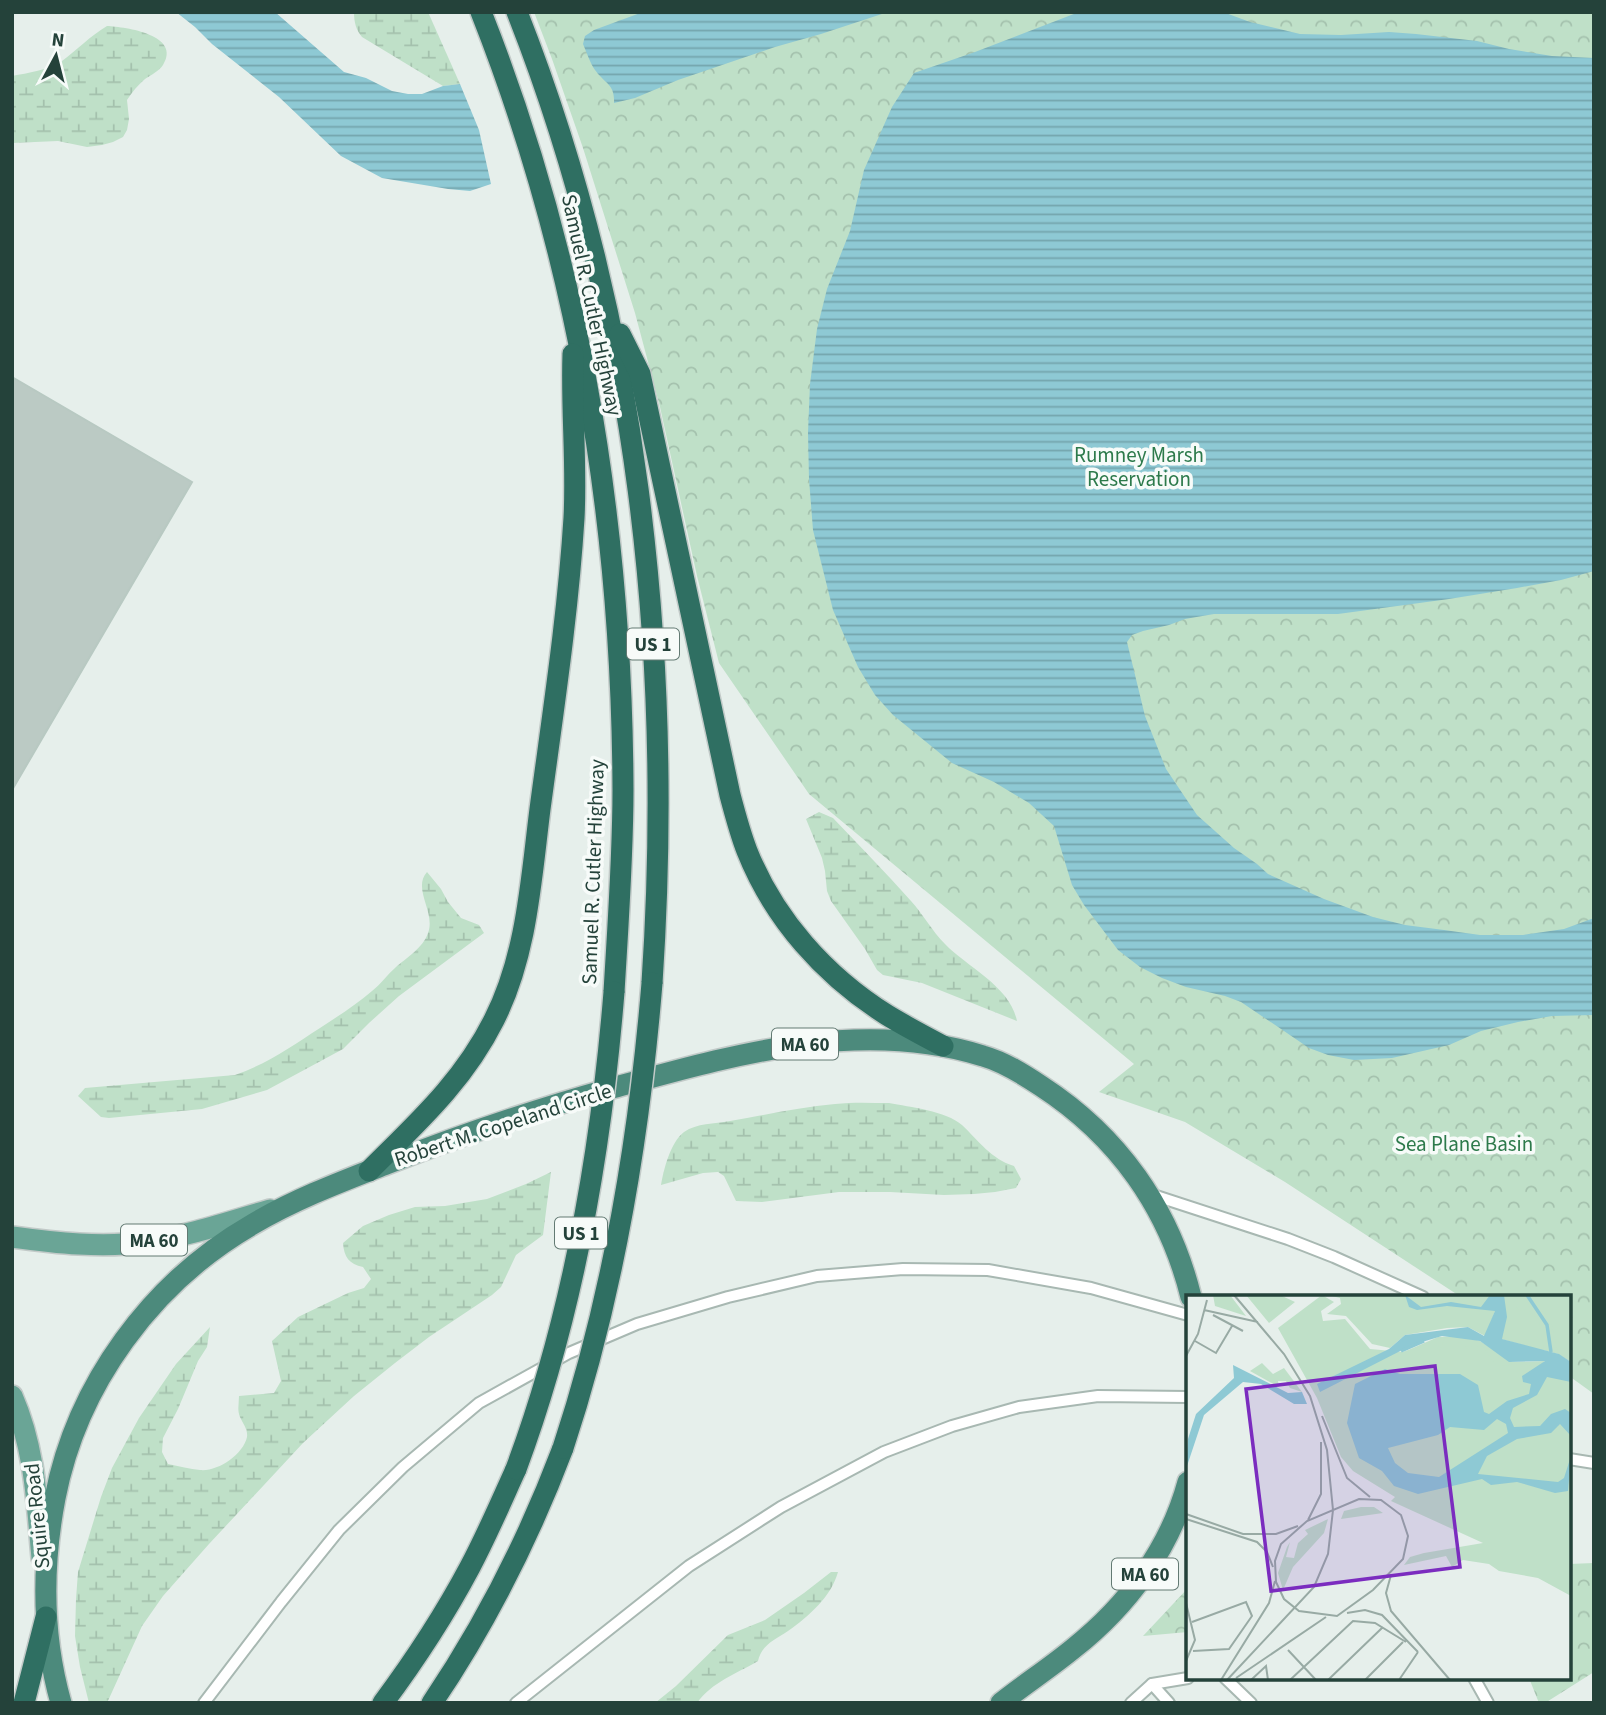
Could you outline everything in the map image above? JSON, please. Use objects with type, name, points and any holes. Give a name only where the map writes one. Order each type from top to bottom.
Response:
[{"type":"highway","name":"Samuel R. Cutler Highway","points":[[383,1703],[452,1601],[489,1530],[516,1469],[546,1381],[579,1246],[601,1107],[620,911],[620,672],[611,553],[589,396],[564,272],[536,169],[481,12]]},
{"type":"highway","name":"Samuel R. Cutler Highway","points":[[432,1703],[466,1650],[505,1580],[545,1494],[563,1448],[591,1358],[620,1224],[642,1084],[652,983],[658,848],[658,768],[652,633],[634,460],[607,308],[583,210],[517,12]]},
{"type":"highway","points":[[607,308],[640,374],[730,795],[741,834],[756,871],[787,923],[830,970],[886,1014],[943,1046]]},
{"type":"highway","points":[[369,1171],[462,1073],[495,1019],[517,958],[532,876],[572,552],[575,477],[571,395],[574,317]]},
{"type":"highway","name":"Robert M. Copeland Circle","points":[[61,1703],[52,1663],[46,1607],[49,1531],[61,1467],[71,1436],[82,1410],[126,1337],[176,1281],[225,1241],[255,1222],[369,1171],[481,1129],[582,1096],[747,1053],[849,1039],[943,1046],[987,1057],[1026,1076],[1066,1102],[1111,1143],[1131,1168],[1163,1218],[1184,1270],[1190,1295]]},
{"type":"highway","name":"MA 60","points":[[1023,1703],[1038,1684],[1119,1607],[1138,1584],[1175,1518],[1186,1488]]},
{"type":"highway","points":[[24,1703],[46,1607]]},
{"type":"highway","points":[[1001,1703],[1075,1648]]},
{"type":"main road","name":"MA 60","points":[[12,1237],[99,1245],[145,1242],[292,1204]]},
{"type":"main road","name":"Squire Road","points":[[12,1396],[32,1459],[46,1607]]},
{"type":"lane","points":[[1148,1194],[1334,1257],[1419,1295]]},
{"type":"lane","points":[[204,1703],[339,1530],[403,1467],[479,1403],[569,1353],[637,1324],[727,1297],[817,1276],[903,1269],[988,1270],[1091,1288],[1186,1314]]},
{"type":"lane","points":[[516,1703],[689,1566],[780,1507],[884,1452],[952,1426],[1019,1407],[1098,1396],[1186,1397]]},
{"type":"lane","points":[[1571,1459],[1594,1463]]},
{"type":"lane","points":[[1131,1703],[1152,1684],[1186,1678]]},
{"type":"lane","points":[[1227,1680],[1251,1703]]},
{"type":"lane","points":[[1475,1680],[1488,1703]]},
{"type":"lane","points":[[1152,1684],[1168,1703]]},
{"type":"green space","points":[[354,12],[428,12],[460,84],[443,86],[362,37],[356,26]]},
{"type":"green space","name":"Rumney Marsh Reservation","points":[[534,12],[1594,12],[1594,1394],[1571,1377],[1571,1295],[1458,1295],[1285,1182],[1185,1122],[1099,1092],[1134,1064],[809,794],[719,663],[660,407],[635,313],[552,59]]},
{"type":"green space","points":[[107,26],[149,35],[165,46],[167,55],[163,65],[142,81],[127,100],[129,119],[123,137],[113,142],[87,147],[58,141],[12,143],[12,76],[38,71],[62,61]]},
{"type":"green space","points":[[819,812],[833,818],[863,849],[915,906],[945,944],[997,987],[1006,997],[1017,1021],[922,983],[883,975],[877,970],[827,891],[822,858],[806,819]]},
{"type":"green space","points":[[427,872],[461,918],[479,925],[484,933],[399,996],[343,1049],[267,1090],[202,1109],[109,1118],[101,1117],[78,1096],[85,1088],[235,1075],[269,1060],[299,1041],[366,996],[422,943],[430,925],[422,886]]},
{"type":"green space","points":[[889,1103],[927,1110],[955,1120],[992,1154],[1014,1166],[1021,1179],[1016,1188],[944,1195],[839,1192],[762,1202],[736,1201],[724,1176],[718,1172],[703,1173],[661,1185],[671,1149],[684,1132],[694,1127],[822,1105]]},
{"type":"green space","points":[[551,1172],[543,1235],[516,1255],[501,1287],[395,1363],[303,1443],[163,1596],[142,1626],[107,1703],[89,1703],[75,1636],[78,1572],[112,1468],[139,1418],[176,1364],[210,1327],[207,1347],[163,1438],[162,1452],[168,1464],[200,1470],[214,1468],[235,1456],[245,1444],[246,1429],[240,1417],[239,1396],[274,1393],[281,1381],[272,1341],[298,1317],[364,1288],[371,1279],[363,1267],[348,1259],[343,1243],[363,1226],[389,1215],[415,1207],[445,1206],[487,1199]]},
{"type":"green space","points":[[1594,1563],[1594,1672],[1545,1703],[1539,1703],[1530,1680],[1571,1680],[1571,1564]]},
{"type":"green space","points":[[831,1572],[838,1572],[825,1598],[804,1619],[766,1646],[758,1661],[717,1684],[697,1703],[655,1703],[728,1635],[765,1620]]},
{"type":"green space","points":[[1186,1590],[1186,1632],[1143,1636]]},
{"type":"water","points":[[176,12],[275,12],[344,72],[366,78],[392,91],[422,94],[443,86],[460,84],[479,130],[491,184],[470,191],[382,178],[341,156],[279,97]]},
{"type":"water","points":[[643,12],[888,12],[775,47],[678,80],[635,98],[614,103],[611,88],[590,61],[583,44],[585,36],[594,30]]},
{"type":"water","name":"Rumney Marsh Reservation","points":[[1079,12],[1223,12],[1250,22],[1300,34],[1416,34],[1477,41],[1552,56],[1594,58],[1594,571],[1517,588],[1338,614],[1214,614],[1143,631],[1132,635],[1127,642],[1145,716],[1166,769],[1197,815],[1234,848],[1268,874],[1324,899],[1373,917],[1405,925],[1480,935],[1523,935],[1564,929],[1594,918],[1594,1015],[1552,1016],[1518,1022],[1481,1031],[1449,1045],[1392,1058],[1354,1060],[1309,1048],[1241,1002],[1162,978],[1140,967],[1118,950],[1072,885],[1054,826],[1029,803],[994,782],[952,763],[893,715],[875,695],[858,667],[833,610],[813,530],[808,433],[810,384],[817,329],[827,289],[850,231],[864,170],[892,107],[914,73]]},
{"type":"building","points":[[12,377],[192,482],[12,790]]},
{"type":"park label","name":"Sea Plane Basin","points":[[1464,1144]]}]
